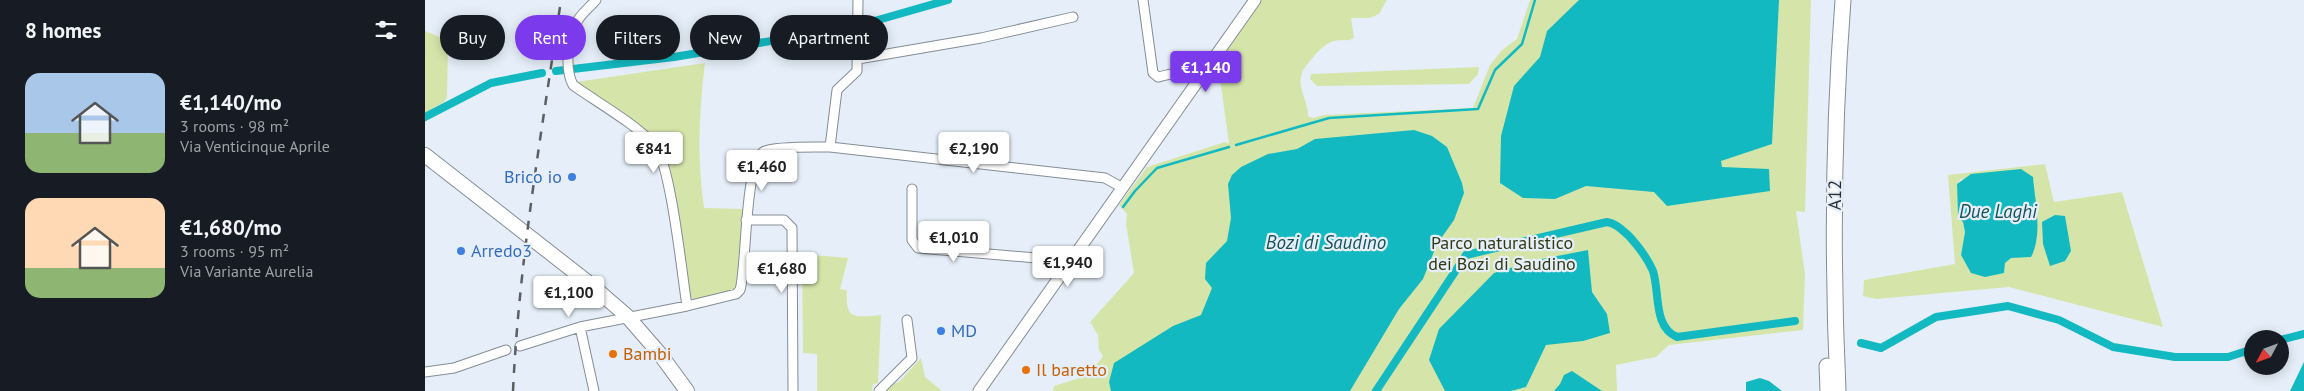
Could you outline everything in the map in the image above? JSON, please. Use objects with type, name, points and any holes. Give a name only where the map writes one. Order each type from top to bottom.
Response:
[{"type":"highway","name":"A12","points":[[1827,391],[1823,284],[1828,61],[1833,0]]},
{"type":"highway","name":"A12","points":[[1838,391],[1833,282],[1838,59],[1843,0]]},
{"type":"main road","points":[[979,391],[1255,0]]},
{"type":"main road","points":[[425,155],[590,284],[627,316],[660,354],[687,391]]},
{"type":"street","points":[[596,0],[579,18],[574,27],[571,36],[569,78],[573,84],[648,139],[660,152],[667,178],[687,306]]},
{"type":"street","points":[[857,15],[858,0]]},
{"type":"street","points":[[1143,0],[1153,73],[1158,77],[1183,72],[1200,77]]},
{"type":"street","points":[[888,54],[981,38],[1073,17]]},
{"type":"street","points":[[830,147],[836,94],[840,86],[857,71],[858,60]]},
{"type":"street","points":[[520,346],[580,327],[627,316],[687,306],[736,294],[740,290],[751,184],[760,154],[767,150],[830,147],[1105,178],[1123,188]]},
{"type":"street","points":[[912,189],[912,240],[918,248],[1071,261]]},
{"type":"street","points":[[746,220],[784,220],[792,228],[793,391]]},
{"type":"street","points":[[879,391],[912,358],[907,320]]},
{"type":"street","points":[[580,327],[594,391]]},
{"type":"street","points":[[425,372],[454,368],[506,350]]},
{"type":"green space","name":"Parco naturalistico dei Bozi di Saudino","points":[[1262,0],[1387,0],[1379,14],[1370,18],[1351,18],[1354,38],[1337,40],[1325,45],[1304,69],[1301,75],[1301,87],[1308,116],[1313,118],[1324,115],[1473,108],[1490,65],[1502,50],[1517,39],[1530,0],[1811,0],[1805,212],[1796,211],[1805,274],[1803,330],[1669,345],[1656,357],[1616,365],[1617,391],[1053,391],[1054,386],[1089,375],[1103,356],[1099,350],[1098,335],[1090,322],[1134,273],[1126,224],[1127,214],[1119,205],[1147,167],[1225,142],[1229,144],[1219,71],[1215,68]]},
{"type":"green space","points":[[425,31],[440,37],[440,60],[448,60],[447,97],[444,102],[425,113]]},
{"type":"green space","points":[[705,63],[700,135],[700,171],[704,208],[743,209],[737,286],[730,292],[695,301],[688,296],[669,166],[664,150],[646,131],[576,82]]},
{"type":"green space","points":[[1479,67],[1478,74],[1469,84],[1317,86],[1310,79],[1311,74]]},
{"type":"green space","points":[[2045,164],[2054,202],[2122,192],[2163,327],[2009,287],[1876,299],[1863,296],[1864,280],[1955,264],[1948,175]],"holes":[[[2033,177],[2037,238],[2031,256],[2011,258],[2005,263],[2004,272],[1961,255],[1965,232],[1963,222],[1958,217],[1957,184],[1961,179]]]},
{"type":"green space","points":[[802,254],[848,258],[840,289],[847,290],[850,312],[858,316],[881,315],[878,383],[873,384],[872,391],[817,391],[817,354],[803,353]]},
{"type":"green space","points":[[921,358],[925,377],[942,391],[886,391],[892,384],[899,382]]},
{"type":"water","points":[[1579,0],[1779,0],[1772,144],[1721,161],[1722,167],[1769,169],[1770,191],[1667,206],[1654,192],[1586,186],[1555,199],[1523,198],[1500,183],[1501,136],[1514,86],[1540,57],[1547,31]]},
{"type":"water","name":"Bozi di Saudino","points":[[1414,130],[1432,136],[1447,147],[1462,183],[1464,193],[1454,220],[1437,244],[1423,279],[1399,309],[1350,391],[1111,391],[1109,382],[1114,363],[1173,326],[1201,315],[1212,288],[1205,279],[1206,263],[1227,241],[1231,218],[1228,184],[1232,175],[1241,167],[1268,154],[1297,149],[1315,139]]},
{"type":"water","name":"Due Laghi","points":[[2021,169],[2033,177],[2037,239],[2031,257],[2011,258],[2005,263],[2004,273],[1985,277],[1971,273],[1961,255],[1965,232],[1963,222],[1958,217],[1957,184],[1971,174]]},
{"type":"water","points":[[2055,215],[2065,216],[2071,251],[2065,261],[2050,266],[2043,244],[2042,222]]},
{"type":"water","points":[[1588,250],[1592,292],[1607,314],[1610,333],[1583,341],[1546,345],[1526,387],[1511,391],[1445,391],[1429,360],[1439,329],[1494,273],[1537,260]]},
{"type":"water","points":[[2304,362],[2304,391],[2290,391]]},
{"type":"water","points":[[1572,371],[1602,391],[1554,391],[1564,375]]},
{"type":"water","points":[[1760,378],[1769,381],[1782,391],[1746,391],[1746,382]]},
{"type":"waterway","points":[[556,71],[674,57],[850,28],[948,0]]},
{"type":"waterway","points":[[1236,145],[1329,118],[1478,109],[1495,70],[1522,44],[1535,0]]},
{"type":"waterway","points":[[425,117],[491,83],[542,73]]},
{"type":"waterway","points":[[1123,207],[1157,168],[1229,147]]},
{"type":"waterway","points":[[1376,391],[1466,255],[1607,222],[1616,225],[1629,236],[1645,257],[1653,271],[1664,326],[1677,337],[1795,321]]},
{"type":"waterway","points":[[1861,343],[1881,348],[1936,317],[2008,306],[2059,320],[2113,347],[2175,357],[2228,357],[2244,352]]},
{"type":"waterway","points":[[2289,338],[2304,334]]},
{"type":"railway","points":[[513,391],[520,293],[526,244],[561,0]]},
{"type":"place","name":"Brico io","points":[[572,177]]},
{"type":"place","name":"Arredo3","points":[[461,251]]},
{"type":"place","name":"MD","points":[[941,331]]},
{"type":"place","name":"Bambi","points":[[613,354]]},
{"type":"place","name":"Il baretto","points":[[1026,370]]}]
